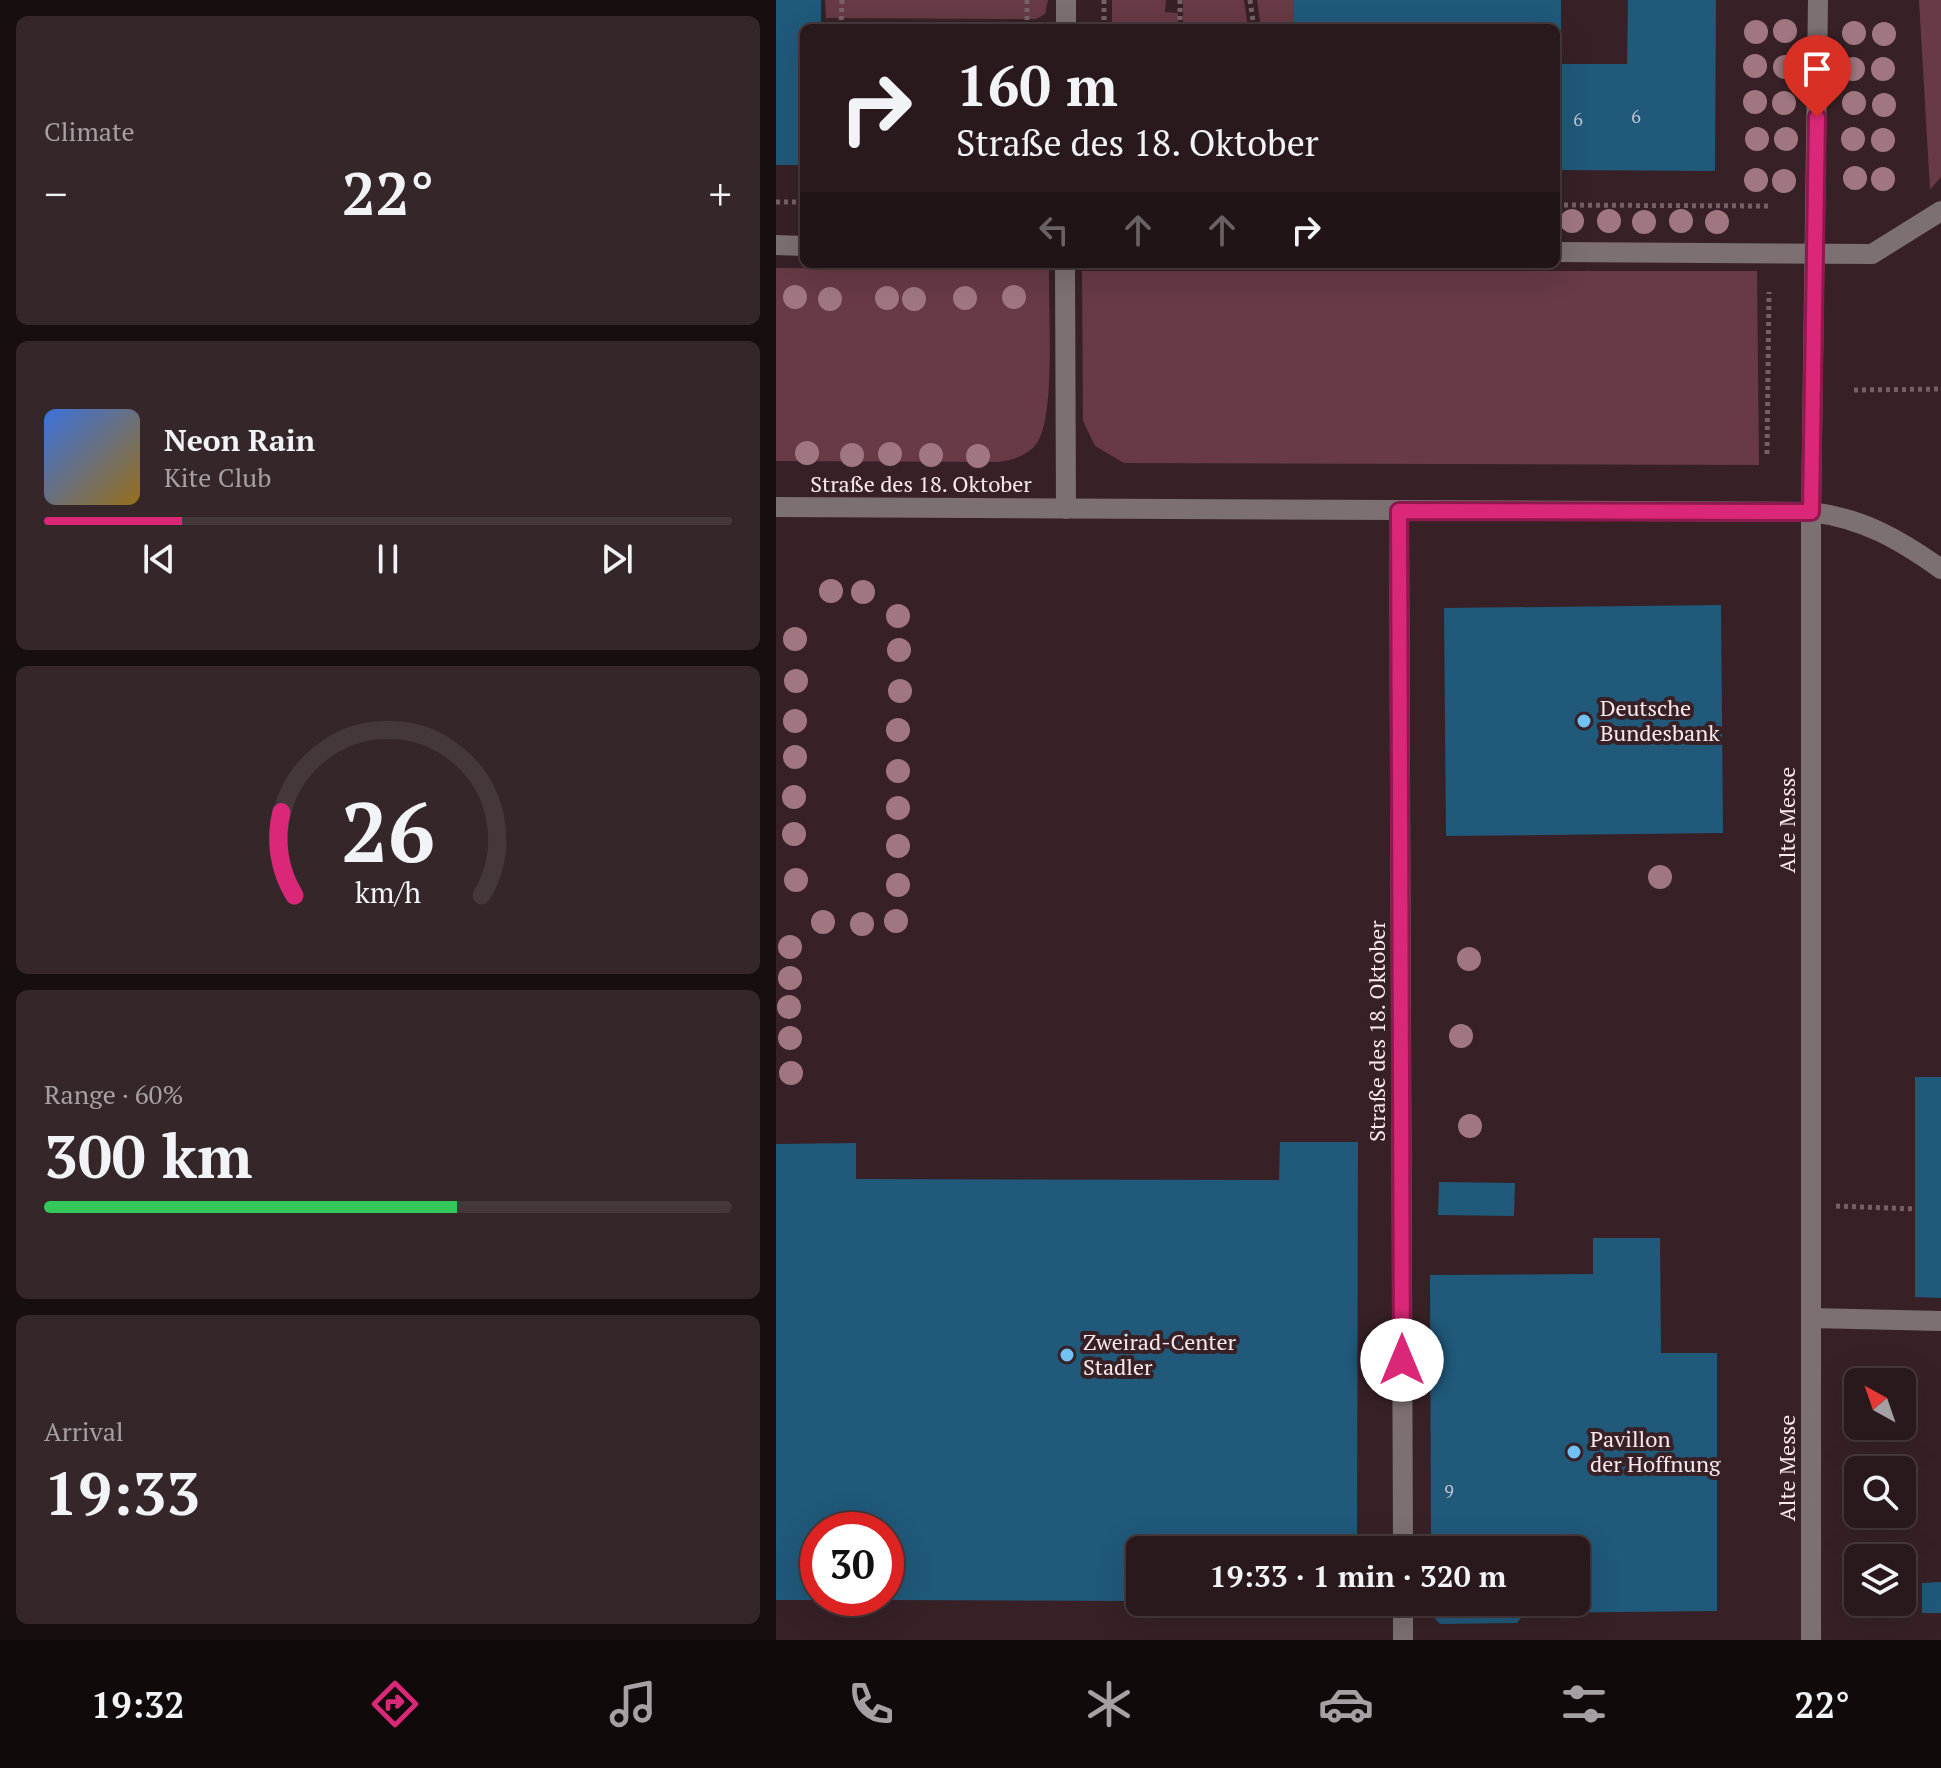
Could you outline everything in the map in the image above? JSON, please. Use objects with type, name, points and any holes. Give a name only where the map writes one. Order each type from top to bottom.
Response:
[{"type":"street","points":[[1066,0],[1066,24]]},
{"type":"street","name":"Alte Messe","points":[[1811,1640],[1811,512],[1818,0]]},
{"type":"street","points":[[1560,252],[1872,254],[1941,211]]},
{"type":"street","points":[[776,245],[800,246]]},
{"type":"street","points":[[1065,268],[1066,509]]},
{"type":"street","name":"Straße des 18. Oktober","points":[[776,507],[1811,512],[1851,518],[1890,534],[1941,569]]},
{"type":"street","name":"Straße des 18. Oktober","points":[[1399,511],[1403,1536]]},
{"type":"street","points":[[1811,1318],[1941,1321]]},
{"type":"street","points":[[1403,1616],[1403,1640]]},
{"type":"path","points":[[841,24],[842,0]]},
{"type":"path","points":[[1027,0],[1027,24]]},
{"type":"path","points":[[1104,0],[1104,24]]},
{"type":"path","points":[[1180,0],[1180,24]]},
{"type":"path","points":[[1250,0],[1253,24]]},
{"type":"path","points":[[776,202],[800,202]]},
{"type":"path","points":[[1560,205],[1769,206]]},
{"type":"path","points":[[1767,454],[1769,292]]},
{"type":"path","points":[[1854,390],[1941,389]]},
{"type":"path","points":[[1811,1206],[1916,1209]]},
{"type":"shaded area","points":[[825,0],[1048,0],[1045,14],[1036,19],[826,18]]},
{"type":"shaded area","points":[[1112,0],[1166,0],[1165,12],[1178,13],[1178,24],[1112,24]]},
{"type":"shaded area","points":[[1183,0],[1244,0],[1247,24],[1183,24]]},
{"type":"shaded area","points":[[1257,0],[1294,0],[1294,24],[1260,24]]},
{"type":"shaded area","points":[[1919,0],[1941,0],[1941,177],[1930,190]]},
{"type":"shaded area","points":[[776,268],[1049,269],[1049,386],[1043,429],[1037,443],[1020,456],[999,462],[776,461]]},
{"type":"shaded area","points":[[1082,271],[1757,271],[1759,465],[1124,463],[1095,446],[1083,421]]},
{"type":"building","points":[[776,0],[821,0],[821,24],[800,24],[800,165],[776,165]]},
{"type":"building","points":[[1294,0],[1561,0],[1561,64],[1627,64],[1628,0],[1716,0],[1715,171],[1560,170],[1560,24],[1294,24]]},
{"type":"building","name":"Deutsche Bundesbank","points":[[1721,605],[1723,833],[1446,836],[1444,608]]},
{"type":"building","points":[[1915,1077],[1941,1077],[1941,1298],[1915,1297]]},
{"type":"building","name":"Zweirad-Center Stadler","points":[[1280,1142],[1358,1142],[1357,1536],[1126,1536],[1126,1601],[904,1600],[904,1512],[800,1512],[800,1600],[776,1600],[776,1144],[856,1143],[856,1179],[1279,1180]]},
{"type":"building","points":[[1439,1182],[1515,1183],[1514,1216],[1438,1215]]},
{"type":"building","name":"Pavillon der Hoffnung","points":[[1593,1238],[1660,1238],[1661,1353],[1717,1353],[1717,1611],[1590,1612],[1590,1536],[1431,1536],[1430,1275],[1593,1274]]},
{"type":"building","points":[[1941,1582],[1941,1613],[1922,1613],[1922,1583]]},
{"type":"building","name":"Pavillon der Hoffnung","points":[[1433,1616],[1523,1616],[1517,1623],[1440,1624]]},
{"type":"place","name":"Deutsche Bundesbank","points":[[1584,721]]},
{"type":"place","name":"Zweirad-Center Stadler","points":[[1067,1355]]},
{"type":"place","name":"Pavillon der Hoffnung","points":[[1574,1452]]},
{"type":"route","points":[[1402,1360],[1399,511],[1811,512],[1817,117]]}]
